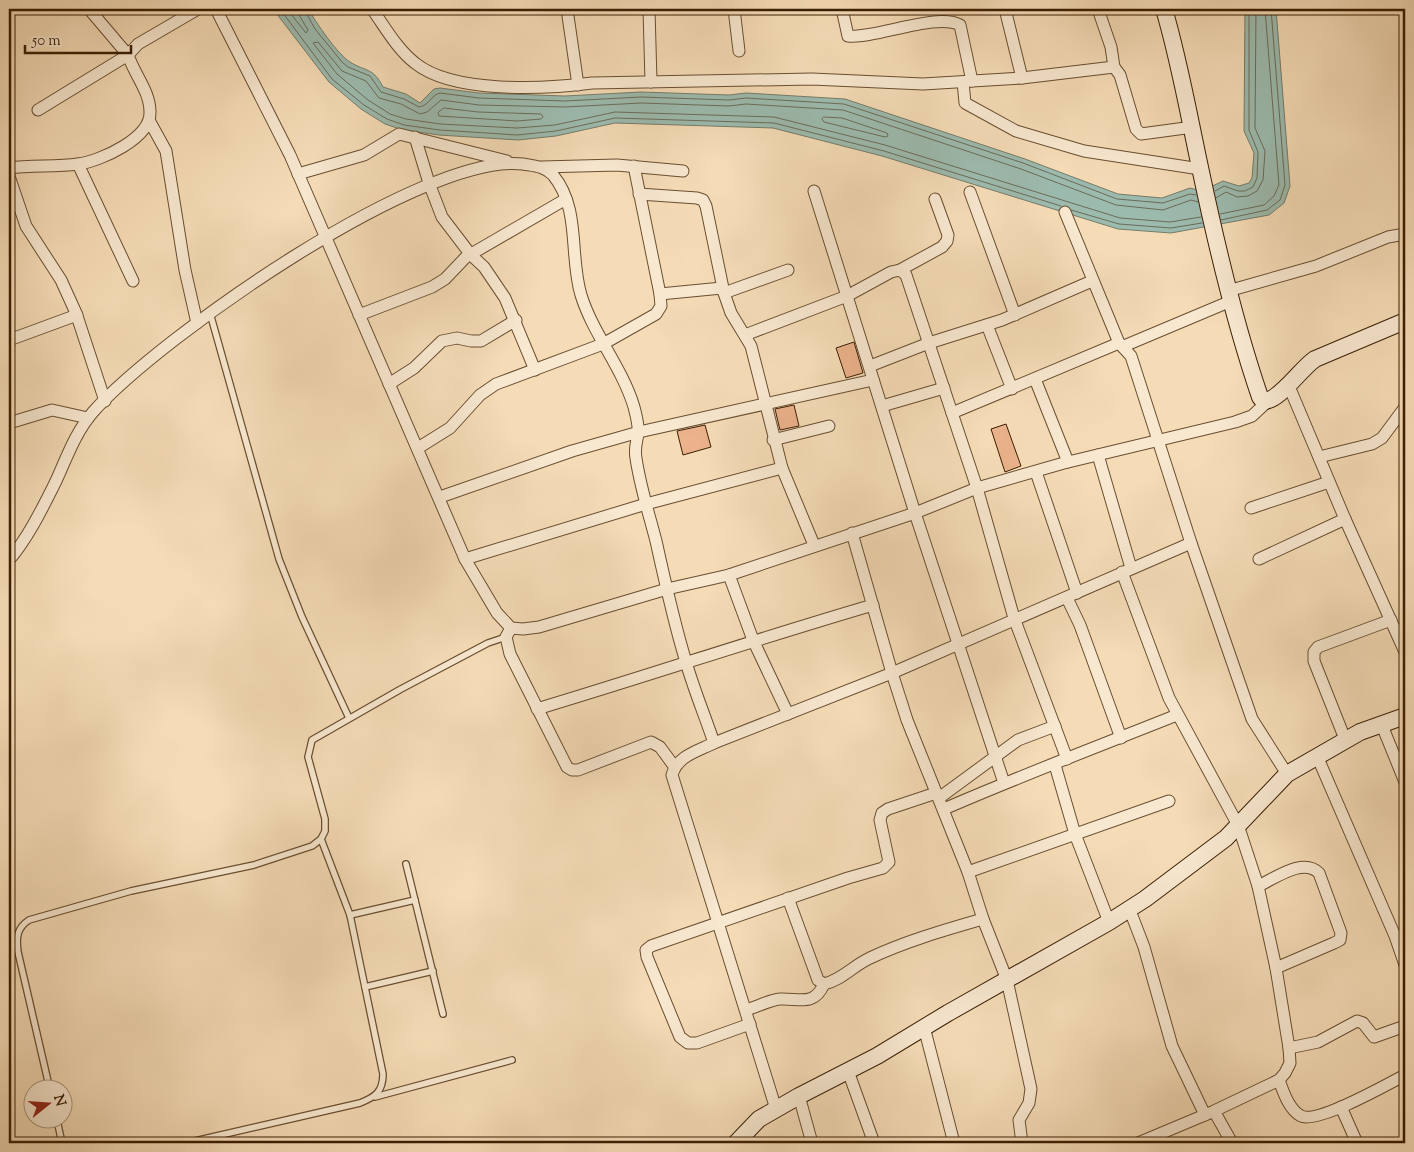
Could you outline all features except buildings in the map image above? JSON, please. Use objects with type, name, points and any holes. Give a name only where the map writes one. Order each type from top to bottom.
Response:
[{"type":"street","points":[[89,9],[128,55],[149,101],[150,122],[166,151],[185,270],[197,323]]},
{"type":"street","points":[[38,110],[128,55],[138,44],[198,9]]},
{"type":"street","points":[[216,9],[298,174],[440,497],[465,559],[508,633],[510,654],[567,767],[572,770],[651,742],[660,748],[674,766]]},
{"type":"street","points":[[372,9],[396,43],[408,56],[435,76],[459,83],[490,86],[812,79],[923,84],[1022,78],[1114,67]]},
{"type":"street","points":[[567,9],[578,85]]},
{"type":"street","points":[[649,9],[650,82]]},
{"type":"street","points":[[734,9],[739,51]]},
{"type":"street","points":[[842,9],[848,36],[854,37],[919,24],[954,21],[960,24],[968,81],[963,98],[970,108],[1016,131],[1084,151],[1201,172]]},
{"type":"street","points":[[1005,9],[1022,78]]},
{"type":"street","points":[[1098,9],[1111,47],[1114,67],[1120,75],[1136,129],[1141,134],[1193,127]]},
{"type":"street","points":[[1164,9],[1193,127],[1201,172],[1230,296],[1260,397],[1263,401],[1268,401]]},
{"type":"street","points":[[9,168],[78,164],[122,147],[144,131],[150,122]]},
{"type":"street","points":[[298,174],[364,155],[399,134],[515,164],[542,167],[634,166],[683,171]]},
{"type":"street","points":[[416,137],[429,183],[442,217],[471,255],[484,267],[495,282],[516,320],[535,370]]},
{"type":"street","points":[[78,164],[133,281]]},
{"type":"street","points":[[9,560],[55,484],[79,428],[105,400],[197,323],[326,236],[429,183],[481,166],[515,164]]},
{"type":"street","points":[[418,448],[450,428],[480,395],[496,384],[603,344],[656,314],[661,306],[660,294],[634,166]]},
{"type":"street","points":[[542,167],[554,177],[566,199],[573,223],[576,276],[581,294],[603,344],[630,395],[639,432],[635,444],[635,456],[646,504],[686,664],[714,743]]},
{"type":"street","points":[[9,176],[26,226],[62,280],[77,316],[105,400]]},
{"type":"street","points":[[814,191],[915,513],[1004,783]]},
{"type":"street","points":[[970,192],[1015,315]]},
{"type":"street","points":[[640,194],[697,198],[703,200],[706,206],[723,290],[731,313],[751,346],[773,440],[782,468],[814,545]]},
{"type":"street","points":[[359,316],[432,287],[445,279],[471,255],[566,199]]},
{"type":"street","points":[[745,334],[846,296],[891,272],[900,270],[947,242],[948,235],[935,199]]},
{"type":"street","points":[[1065,212],[1092,281],[1122,345],[1131,356],[1191,543],[1252,719],[1287,774]]},
{"type":"street","points":[[952,413],[1187,320],[1230,296],[1316,266],[1388,236],[1405,233]]},
{"type":"street","points":[[660,294],[723,290],[788,270]]},
{"type":"street","points":[[900,270],[906,275],[977,488],[1014,618],[1068,760]]},
{"type":"street","points":[[870,366],[929,343],[1015,315],[1092,281]]},
{"type":"street","points":[[9,340],[77,316]]},
{"type":"street","points":[[389,384],[414,368],[442,341],[457,338],[471,341],[481,340],[516,320]]},
{"type":"street","points":[[508,633],[539,627],[667,589],[729,575],[814,545],[915,513],[977,488],[1068,462],[1208,429],[1252,416],[1268,401],[1276,398],[1302,368],[1315,359],[1405,321]]},
{"type":"street","points":[[987,325],[1012,389]]},
{"type":"street","points":[[1035,379],[1068,462]]},
{"type":"street","points":[[440,497],[572,451],[639,432],[765,402],[873,380]]},
{"type":"street","points":[[1288,384],[1345,519],[1405,652]]},
{"type":"street","points":[[882,406],[944,388]]},
{"type":"street","points":[[1319,457],[1372,444],[1382,438],[1405,407]]},
{"type":"street","points":[[9,423],[52,410],[88,418]]},
{"type":"street","points":[[773,440],[829,426]]},
{"type":"street","points":[[1098,455],[1127,570],[1177,715],[1238,825],[1258,886],[1276,968],[1290,1064],[1278,1080],[1153,1140],[1138,1143]]},
{"type":"street","points":[[465,559],[646,504],[782,468]]},
{"type":"street","points":[[1036,472],[1080,625],[1121,738]]},
{"type":"street","points":[[1250,508],[1329,482]]},
{"type":"street","points":[[1259,559],[1345,519]]},
{"type":"street","points":[[852,533],[892,673],[1007,980],[1031,1089],[1029,1103],[1019,1120],[1022,1143]]},
{"type":"street","points":[[776,1109],[720,922],[672,775],[674,766],[682,758],[714,743],[892,673],[1014,618],[1191,543]]},
{"type":"street","points":[[729,575],[753,640],[788,714]]},
{"type":"street","points":[[538,709],[686,664],[753,640],[873,605]]},
{"type":"street","points":[[1345,739],[1314,661],[1314,652],[1318,647],[1390,620]]},
{"type":"street","points":[[944,810],[1004,783],[1068,760],[1177,715]]},
{"type":"street","points":[[736,1143],[759,1120],[776,1109],[848,1071],[1109,922],[1146,898],[1226,838],[1287,774],[1345,739],[1381,723],[1405,716]]},
{"type":"street","points":[[1381,723],[1405,782]]},
{"type":"street","points":[[750,1024],[697,1042],[688,1043],[680,1037],[647,957],[646,950],[651,946],[887,865],[889,862],[880,820],[882,813],[888,809],[937,796],[1029,734],[1055,726]]},
{"type":"street","points":[[1317,756],[1405,965]]},
{"type":"street","points":[[1055,765],[1075,834],[1109,922]]},
{"type":"street","points":[[968,872],[1169,802]]},
{"type":"street","points":[[1258,886],[1302,866],[1314,868],[1319,873],[1341,933],[1340,940],[1276,968]]},
{"type":"street","points":[[788,898],[818,980],[824,984]]},
{"type":"street","points":[[1129,908],[1144,947],[1172,1046],[1209,1113],[1232,1143]]},
{"type":"street","points":[[746,1010],[778,999],[804,1000],[815,997],[824,984],[841,977],[868,959],[894,947],[983,919]]},
{"type":"street","points":[[1289,1048],[1318,1042],[1357,1021],[1363,1023],[1374,1037],[1405,1026]]},
{"type":"street","points":[[924,1027],[954,1143]]},
{"type":"street","points":[[848,1071],[874,1143]]},
{"type":"street","points":[[1278,1080],[1292,1108],[1300,1116],[1308,1118],[1342,1107],[1405,1075]]},
{"type":"street","points":[[799,1096],[812,1143]]},
{"type":"street","points":[[1342,1107],[1357,1143]]},
{"type":"lane","points":[[210,313],[279,559],[302,617],[349,718]]},
{"type":"lane","points":[[48,1080],[18,946],[18,932],[22,925],[29,920],[131,891],[254,865],[312,846],[321,839],[325,831],[325,819],[308,757],[308,749],[312,740],[321,733],[508,633]]},
{"type":"lane","points":[[321,839],[350,915],[383,1074],[383,1086],[375,1096]]},
{"type":"lane","points":[[406,864],[443,1014]]},
{"type":"lane","points":[[350,915],[415,900]]},
{"type":"lane","points":[[365,987],[433,971]]},
{"type":"lane","points":[[186,1143],[360,1103],[375,1096],[512,1060]]},
{"type":"lane","points":[[59,1130],[62,1143]]},
{"type":"water","points":[[273,9],[308,9],[327,37],[345,58],[376,76],[383,87],[406,94],[420,103],[434,89],[440,88],[479,93],[565,96],[641,92],[729,95],[746,93],[845,99],[1025,159],[1118,194],[1162,198],[1190,188],[1202,191],[1223,181],[1239,186],[1249,183],[1252,178],[1254,153],[1244,131],[1245,9],[1276,9],[1290,186],[1284,203],[1269,215],[1171,233],[1118,229],[882,156],[773,128],[615,123],[556,136],[518,140],[439,135],[403,130],[385,124],[361,109],[329,82]]}]
